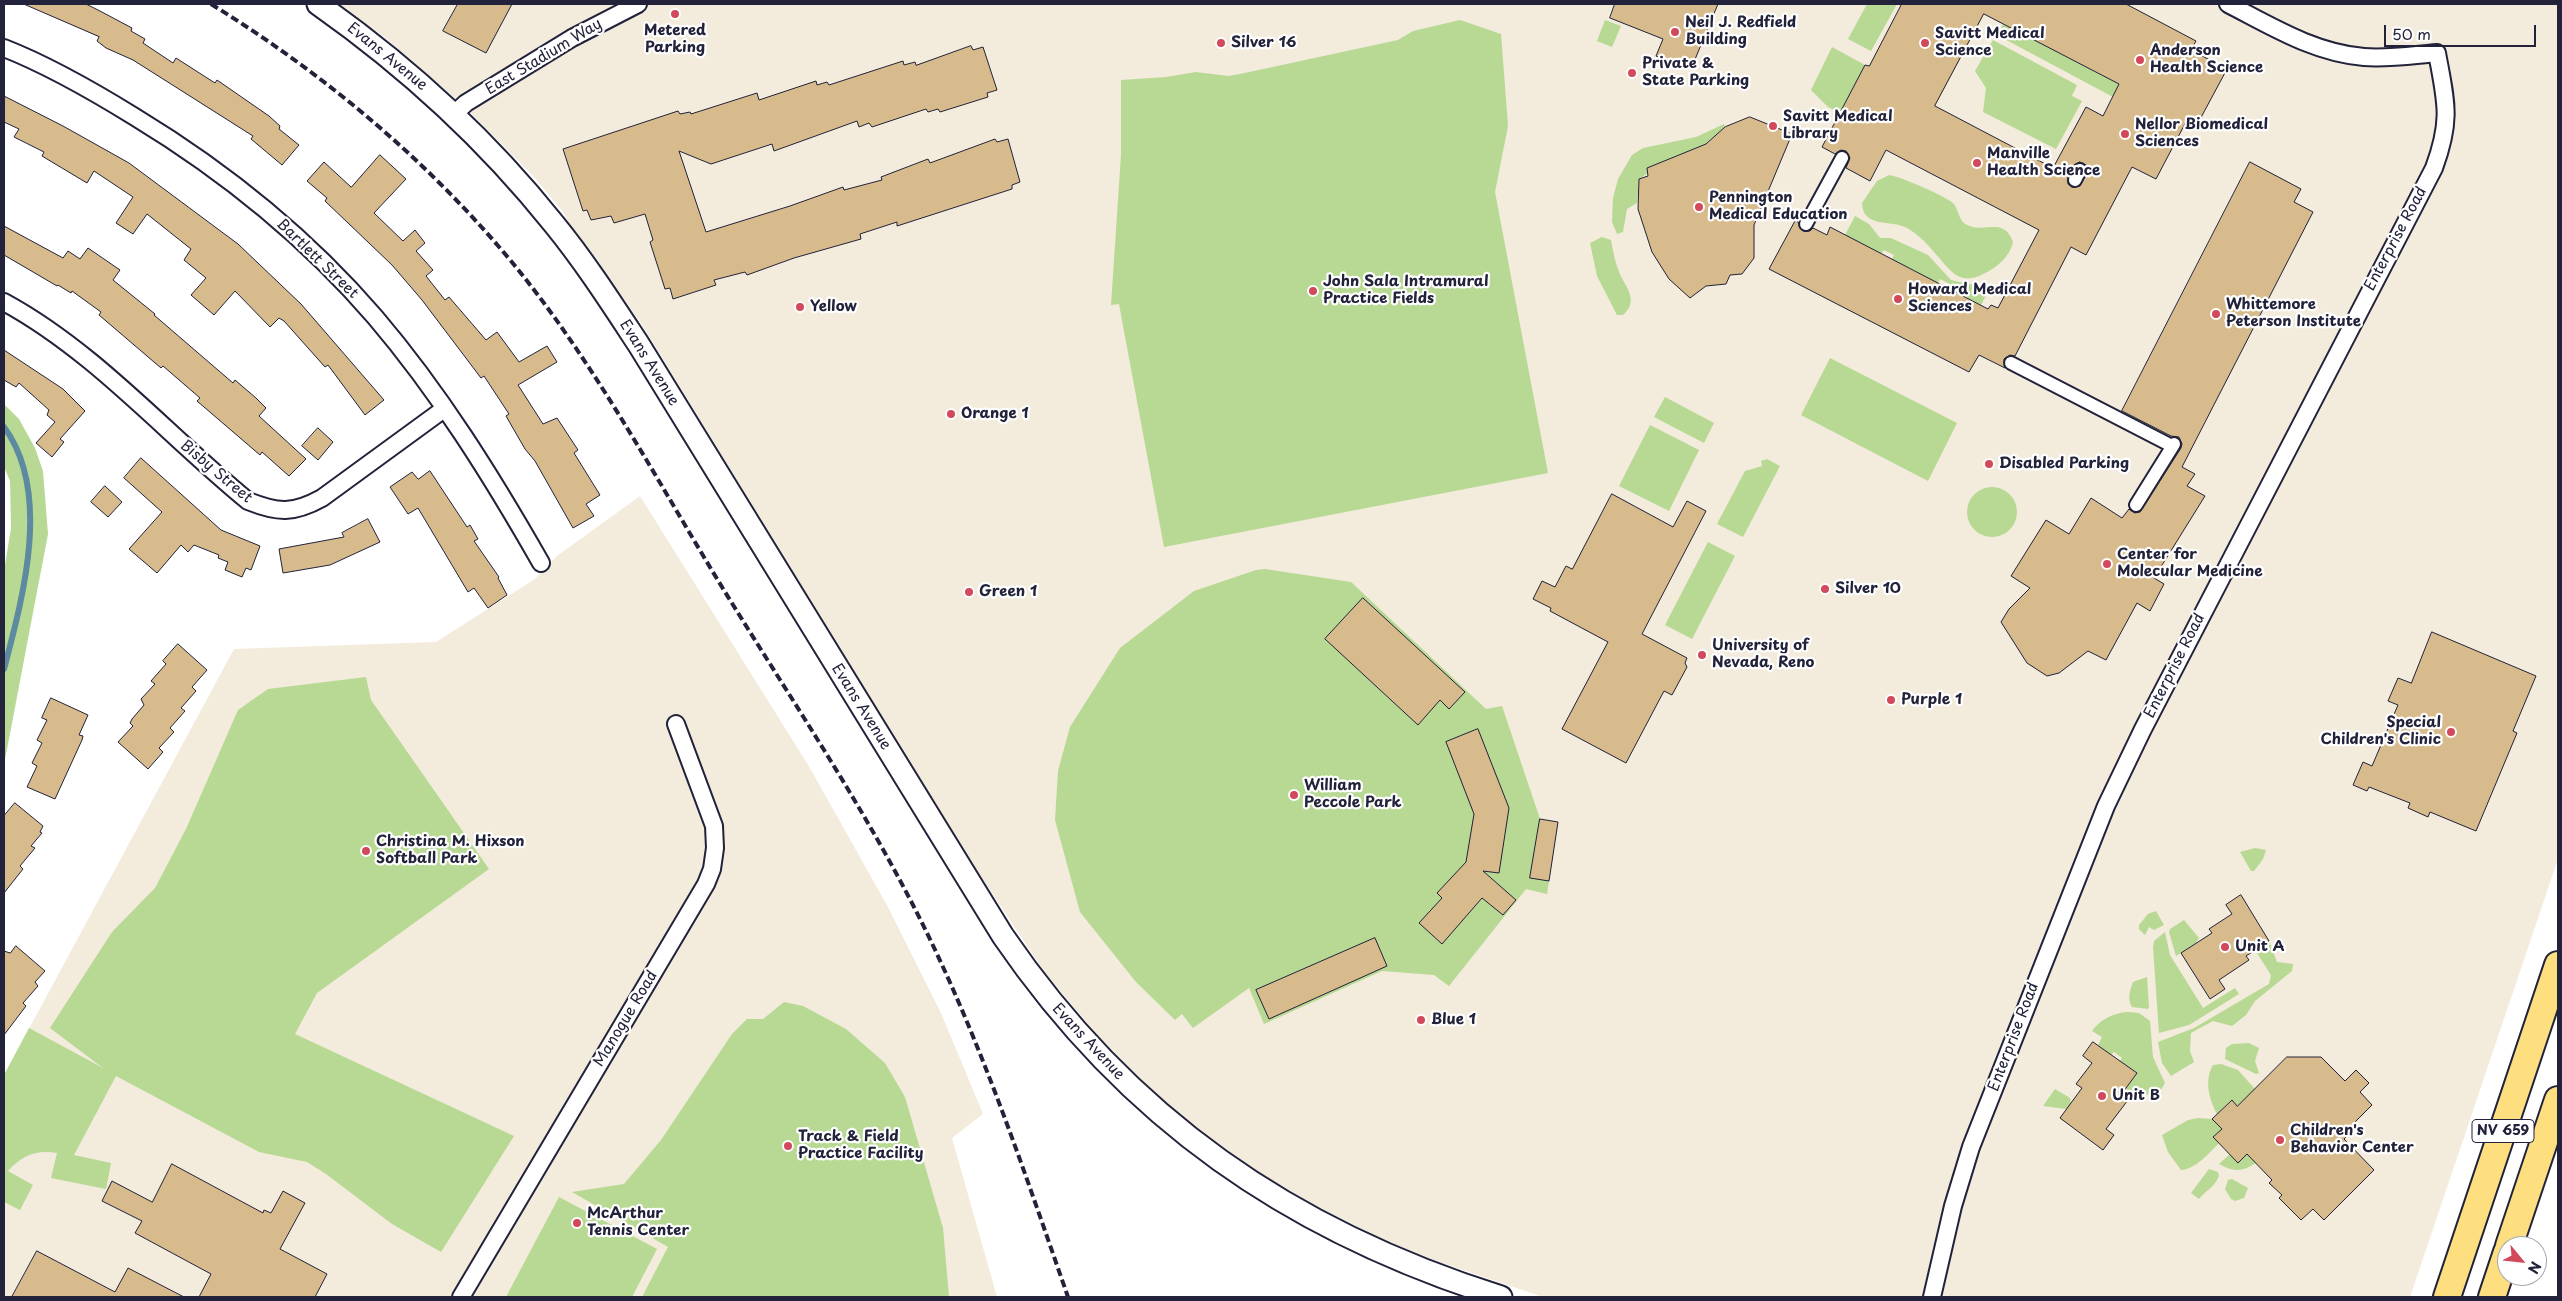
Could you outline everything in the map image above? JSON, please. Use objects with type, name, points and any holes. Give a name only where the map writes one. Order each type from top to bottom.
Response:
[{"type":"main road","name":"NV 659","points":[[2447,1297],[2558,965]]},
{"type":"main road","name":"NV 659","points":[[2512,1236],[2558,1100]]},
{"type":"main road","points":[[2492,1297],[2497,1282]]},
{"type":"street","name":"Evans Avenue","points":[[318,4],[403,69],[453,114],[531,196],[598,284],[639,345],[982,903],[1022,964],[1070,1024],[1117,1074],[1168,1120],[1209,1153],[1263,1190],[1328,1228],[1395,1259],[1502,1297]]},
{"type":"street","name":"East Stadium Way","points":[[453,114],[466,103],[572,38],[638,4]]},
{"type":"street","name":"Enterprise Road","points":[[1932,1297],[1953,1206],[1971,1147],[2106,806],[2142,729],[2434,168],[2443,143],[2447,118],[2437,53],[2365,57],[2342,54],[2298,39],[2228,4]]},
{"type":"street","name":"Bartlett Street","points":[[4,48],[37,61],[161,133],[216,170],[266,210],[346,285],[404,353],[444,409],[505,500],[541,563]]},
{"type":"street","points":[[1806,224],[1842,158]]},
{"type":"street","name":"Bisby Street","points":[[4,302],[25,314],[74,350],[248,501],[270,510],[290,511],[322,498],[444,409]]},
{"type":"street","points":[[2011,363],[2173,445],[2136,505]]},
{"type":"street","name":"Manogue Road","points":[[461,1297],[706,884],[712,869],[715,848],[714,826],[676,724]]},
{"type":"shaded area","name":"University of Nevada, Reno","points":[[338,4],[2558,4],[2558,859],[2410,1297],[1543,1297],[1425,1257],[1386,1241],[1318,1207],[1264,1176],[1192,1125],[1157,1096],[1096,1034],[1043,970],[964,851],[644,328],[591,251],[577,241],[564,213],[534,177],[467,109],[387,39]]},
{"type":"shaded area","points":[[640,496],[810,768],[888,907],[941,1013],[983,1114],[952,1138],[997,1297],[4,1297],[4,1075],[234,649],[436,642],[535,579],[557,556]]},
{"type":"green space","points":[[1867,4],[1897,4],[1871,51],[1848,39]]},
{"type":"green space","name":"John Sala Intramural Practice Fields","points":[[1460,20],[1501,34],[1508,126],[1495,192],[1548,473],[1164,547],[1119,304],[1111,305],[1121,155],[1121,80],[1166,77],[1196,72],[1228,76],[1240,74],[1398,40],[1413,31]]},
{"type":"green space","points":[[1605,20],[1621,26],[1612,47],[1597,41]]},
{"type":"green space","points":[[2003,24],[2119,84],[2113,97],[1997,35]]},
{"type":"green space","points":[[1993,40],[2077,85],[2072,96],[2082,101],[2056,149],[1983,112],[1986,88],[1975,71]]},
{"type":"green space","points":[[1832,47],[1865,65],[1840,113],[1828,107],[1811,90]]},
{"type":"green space","points":[[1724,124],[1725,127],[1706,144],[1648,168],[1648,173],[1639,179],[1637,203],[1627,209],[1623,232],[1617,234],[1612,222],[1613,198],[1618,179],[1632,155],[1643,148],[1696,137]]},
{"type":"green space","points":[[1889,175],[1912,182],[1953,203],[1962,221],[1967,225],[2004,230],[2009,234],[2013,242],[2007,255],[2001,263],[1989,271],[1978,276],[1963,278],[1951,271],[1924,241],[1911,230],[1901,225],[1879,222],[1867,217],[1862,203],[1877,181]]},
{"type":"green space","points":[[1855,216],[1869,224],[1880,238],[1891,238],[1928,255],[1951,280],[1968,284],[1988,285],[1989,290],[1981,305],[1948,288],[1950,284],[1940,279],[1938,283],[1892,259],[1894,255],[1884,250],[1881,254],[1845,235]]},
{"type":"green space","points":[[1602,237],[1611,240],[1618,268],[1630,294],[1630,304],[1623,315],[1617,315],[1597,276],[1590,243]]},
{"type":"green space","points":[[1830,358],[1957,423],[1928,481],[1801,415]]},
{"type":"green space","points":[[1665,397],[1714,423],[1704,443],[1654,417]]},
{"type":"green space","points":[[4,404],[19,419],[35,448],[43,471],[48,534],[4,765],[4,571],[11,528],[10,481],[4,467]]},
{"type":"green space","points":[[1650,425],[1699,450],[1669,511],[1619,486]]},
{"type":"green space","points":[[1767,459],[1780,466],[1743,537],[1717,524],[1745,471],[1762,466],[1761,461]]},
{"type":"green space","points":[[1992,487],[2001,489],[2012,498],[2017,512],[2015,521],[2006,532],[1992,537],[1983,535],[1972,526],[1967,512],[1969,503],[1978,492]]},
{"type":"green space","points":[[1708,542],[1735,556],[1692,639],[1665,625]]},
{"type":"green space","name":"William Peccole Park","points":[[1265,569],[1351,582],[1486,709],[1502,706],[1540,819],[1558,822],[1547,894],[1526,889],[1449,986],[1434,975],[1382,971],[1264,1024],[1249,988],[1193,1028],[1182,1014],[1175,1020],[1136,982],[1080,912],[1055,820],[1058,771],[1070,727],[1120,648],[1194,591],[1256,570]]},
{"type":"green space","points":[[366,677],[371,700],[489,869],[317,993],[295,1034],[514,1136],[441,1252],[392,1224],[326,1174],[307,1162],[259,1152],[116,1076],[74,1155],[111,1163],[106,1189],[51,1178],[57,1153],[42,1152],[18,1161],[8,1171],[33,1185],[20,1210],[4,1202],[4,1075],[29,1028],[103,1068],[50,1028],[112,932],[155,888],[186,829],[238,710],[268,689]]},
{"type":"green space","points":[[2255,848],[2266,850],[2263,859],[2254,871],[2251,871],[2240,852]]},
{"type":"green space","points":[[2156,911],[2164,925],[2154,930],[2149,927],[2145,935],[2139,929],[2139,925],[2148,914]]},
{"type":"green space","points":[[2184,920],[2199,938],[2196,943],[2176,956],[2169,932],[2170,929]]},
{"type":"green space","points":[[2165,932],[2170,955],[2203,1008],[2235,988],[2239,994],[2189,1025],[2159,1033],[2153,947],[2154,941]]},
{"type":"green space","points":[[2269,941],[2277,962],[2293,964],[2292,971],[2255,1001],[2246,1015],[2232,1026],[2213,1021],[2191,1033],[2190,1051],[2194,1062],[2171,1076],[2162,1063],[2158,1042],[2194,1028],[2269,984],[2271,975],[2255,950]]},
{"type":"green space","points":[[2147,977],[2148,1009],[2132,1007],[2129,998],[2133,982]]},
{"type":"green space","name":"Track & Field Practice Facility","points":[[784,1002],[803,1006],[846,1029],[885,1063],[905,1097],[943,1228],[949,1297],[642,1297],[668,1247],[572,1192],[624,1184],[661,1140],[732,1034],[747,1019],[763,1019]]},
{"type":"green space","points":[[2128,1012],[2139,1013],[2150,1021],[2153,1057],[2165,1083],[2159,1093],[2136,1096],[2130,1094],[2126,1088],[2137,1073],[2120,1061],[2122,1058],[2114,1052],[2111,1055],[2098,1045],[2102,1037],[2092,1031],[2108,1017]]},
{"type":"green space","points":[[2249,1043],[2259,1048],[2255,1061],[2259,1073],[2256,1074],[2225,1059],[2226,1048],[2232,1044]]},
{"type":"green space","points":[[2221,1064],[2238,1070],[2255,1089],[2237,1106],[2231,1100],[2217,1114],[2210,1096],[2208,1083],[2213,1065]]},
{"type":"green space","points":[[2055,1089],[2070,1098],[2071,1104],[2066,1109],[2043,1106]]},
{"type":"green space","points":[[2198,1118],[2212,1119],[2222,1129],[2213,1137],[2219,1143],[2197,1164],[2181,1170],[2168,1152],[2162,1135],[2188,1120]]},
{"type":"green space","points":[[2230,1154],[2238,1162],[2247,1154],[2256,1163],[2238,1170],[2233,1170],[2219,1164]]},
{"type":"green space","points":[[2209,1169],[2218,1172],[2219,1176],[2215,1183],[2199,1199],[2191,1193]]},
{"type":"green space","points":[[2232,1179],[2248,1188],[2244,1198],[2235,1201],[2231,1199],[2225,1189],[2228,1180]]},
{"type":"green space","name":"McArthur Tennis Center","points":[[559,1197],[657,1249],[632,1297],[506,1297]]},
{"type":"building","points":[[24,4],[86,4],[100,11],[132,28],[131,31],[145,39],[143,43],[173,63],[176,58],[215,83],[217,80],[269,116],[280,126],[279,129],[299,145],[282,165],[251,139],[253,136],[133,60],[106,48],[97,41],[99,37]]},
{"type":"building","points":[[458,4],[512,4],[486,53],[443,31]]},
{"type":"building","name":"Neil J. Redfield Building","points":[[1615,4],[1718,4],[1691,69],[1656,56],[1663,39],[1610,18]]},
{"type":"building","points":[[1902,4],[2126,4],[2196,41],[2191,50],[2227,69],[2197,125],[2187,120],[2156,179],[2132,167],[2086,255],[2071,247],[2015,356],[2010,355],[2004,359],[2005,368],[1979,355],[1969,372],[1769,269],[1796,219],[1803,231],[1810,231],[1813,228],[1827,235],[1830,227],[1988,309],[1991,305],[1998,308],[2039,230],[1886,150],[1870,181],[1846,168],[1850,158],[1846,151],[1841,150],[1835,154],[1822,147],[1865,65],[1869,66]],"holes":[[[1984,14],[2119,84],[2103,116],[2086,107],[2053,168],[1935,106]],[[2080,162],[2087,166],[2087,173],[2080,186],[2072,187],[2068,184],[2068,177],[2073,166]]]},
{"type":"building","points":[[971,46],[973,50],[983,47],[997,90],[987,93],[988,97],[940,112],[938,109],[928,112],[926,109],[872,127],[869,123],[859,127],[857,121],[774,151],[772,144],[711,164],[679,151],[706,232],[790,206],[843,187],[844,190],[882,180],[881,177],[928,159],[930,163],[995,139],[997,142],[1008,139],[1020,182],[1012,185],[1012,189],[897,226],[897,222],[860,234],[861,239],[794,258],[747,275],[745,272],[714,280],[716,285],[673,299],[670,288],[665,289],[650,242],[653,240],[645,214],[614,223],[611,216],[591,220],[587,210],[583,211],[563,149],[678,111],[680,114],[690,112],[691,114],[757,93],[759,100],[816,81],[817,85],[827,82],[829,85],[903,61],[904,65],[915,62],[916,65]]},
{"type":"building","points":[[4,96],[129,163],[238,244],[301,304],[384,400],[365,415],[328,365],[325,367],[284,321],[279,318],[270,327],[235,291],[214,315],[191,295],[206,278],[184,260],[191,249],[147,214],[133,234],[116,223],[133,197],[94,171],[87,183],[42,156],[44,152],[14,137],[19,129],[4,122]]},
{"type":"building","name":"Pennington Medical Education","points":[[1750,117],[1792,134],[1754,225],[1754,258],[1742,274],[1730,275],[1726,284],[1706,286],[1690,298],[1669,279],[1652,252],[1638,209],[1639,179],[1648,176],[1647,168],[1706,144],[1725,127]]},
{"type":"building","points":[[380,155],[406,179],[374,213],[403,241],[415,230],[425,243],[416,251],[433,270],[426,276],[445,300],[449,297],[486,340],[497,332],[519,362],[547,346],[557,362],[518,385],[543,424],[557,418],[578,450],[574,453],[600,495],[586,504],[594,516],[573,528],[535,461],[525,449],[506,416],[509,414],[484,376],[481,378],[422,300],[392,265],[325,201],[327,198],[307,181],[324,162],[351,187]]},
{"type":"building","points":[[2250,162],[2301,189],[2294,202],[2313,212],[2182,467],[2195,474],[2187,486],[2205,496],[2154,578],[2164,584],[2150,611],[2137,603],[2106,660],[2088,651],[2059,673],[2047,676],[2027,663],[2001,622],[2009,609],[2030,588],[2011,576],[2046,520],[2069,534],[2091,498],[2122,518],[2129,509],[2135,513],[2140,512],[2181,448],[2182,444],[2179,437],[2171,436],[2122,411]]},
{"type":"building","points":[[4,226],[63,258],[68,251],[80,259],[88,248],[120,270],[113,280],[155,314],[233,383],[235,380],[256,398],[266,408],[259,416],[306,459],[289,476],[262,452],[260,455],[197,401],[200,398],[163,366],[161,368],[99,315],[101,312],[72,291],[71,293],[57,286],[4,255]]},
{"type":"building","points":[[4,350],[63,389],[85,411],[60,439],[64,442],[52,457],[36,443],[55,422],[47,415],[49,410],[19,383],[16,387],[4,380]]},
{"type":"building","points":[[318,428],[333,442],[318,460],[302,446]]},
{"type":"building","points":[[141,458],[221,530],[260,546],[251,570],[246,568],[242,577],[225,570],[228,562],[218,558],[219,555],[194,545],[188,552],[181,545],[157,573],[129,549],[162,512],[124,478]]},
{"type":"building","points":[[430,471],[467,527],[470,525],[478,539],[474,541],[499,577],[507,595],[488,608],[474,588],[468,592],[418,508],[408,514],[390,487],[412,472],[418,479]]},
{"type":"building","points":[[105,486],[122,502],[108,517],[91,502]]},
{"type":"building","points":[[1612,494],[1673,527],[1687,501],[1706,511],[1642,634],[1687,658],[1685,663],[1687,667],[1672,695],[1664,691],[1626,763],[1562,729],[1608,642],[1550,611],[1551,608],[1533,599],[1542,581],[1555,587],[1566,566],[1572,569]]},
{"type":"building","points":[[368,519],[380,542],[330,565],[283,573],[279,549],[344,537],[342,533]]},
{"type":"building","points":[[1363,598],[1465,692],[1449,709],[1440,700],[1418,725],[1325,639]]},
{"type":"building","name":"Special Children's Clinic","points":[[2432,632],[2536,676],[2513,731],[2517,733],[2476,831],[2430,812],[2428,817],[2408,808],[2410,803],[2369,787],[2367,791],[2353,785],[2363,762],[2372,766],[2398,705],[2388,701],[2398,678],[2411,683]]},
{"type":"building","points":[[178,644],[207,670],[192,687],[196,691],[181,708],[185,711],[170,728],[174,732],[159,748],[163,752],[148,769],[118,742],[133,726],[130,723],[132,719],[144,705],[141,699],[155,684],[151,681],[166,664],[163,661]]},
{"type":"building","points":[[51,698],[88,715],[79,735],[83,736],[82,740],[55,799],[27,787],[37,766],[32,763],[42,743],[37,740],[47,720],[42,718]]},
{"type":"building","points":[[1478,729],[1509,808],[1499,873],[1483,871],[1516,900],[1503,915],[1482,898],[1442,944],[1419,923],[1442,898],[1437,893],[1466,862],[1474,814],[1446,742]]},
{"type":"building","points":[[15,803],[43,826],[40,832],[42,833],[31,846],[35,848],[20,866],[23,869],[4,893],[4,816]]},
{"type":"building","points":[[1540,819],[1558,822],[1549,881],[1530,878]]},
{"type":"building","name":"Unit A","points":[[2241,895],[2269,941],[2246,956],[2249,960],[2219,980],[2225,989],[2210,999],[2181,953],[2212,933],[2209,929],[2232,914],[2226,905]]},
{"type":"building","points":[[1375,938],[1387,966],[1269,1019],[1256,990]]},
{"type":"building","points":[[16,946],[45,971],[35,982],[38,986],[23,1003],[26,1006],[4,1035],[4,951],[10,953]]},
{"type":"building","name":"Unit B","points":[[2093,1042],[2137,1073],[2121,1095],[2128,1100],[2106,1129],[2114,1135],[2103,1150],[2060,1118],[2082,1088],[2076,1084],[2092,1063],[2083,1056]]},
{"type":"building","name":"Children's Behavior Center","points":[[2287,1057],[2321,1057],[2345,1081],[2356,1070],[2369,1083],[2360,1092],[2372,1105],[2354,1123],[2357,1126],[2344,1139],[2374,1170],[2324,1220],[2313,1209],[2301,1220],[2279,1198],[2282,1195],[2269,1183],[2272,1180],[2247,1154],[2238,1163],[2213,1137],[2222,1129],[2212,1119],[2232,1100],[2237,1106]]},
{"type":"building","points":[[172,1164],[263,1213],[264,1210],[271,1213],[283,1191],[305,1203],[280,1249],[327,1274],[315,1297],[199,1297],[211,1274],[135,1233],[142,1221],[102,1201],[112,1181],[152,1202]]},
{"type":"building","points":[[37,1251],[115,1292],[128,1268],[184,1297],[12,1297]]},
{"type":"waterway","points":[[4,427],[19,453],[27,482],[30,513],[25,578],[4,669]]},
{"type":"railway","points":[[211,4],[253,31],[333,89],[408,153],[478,223],[511,261],[569,338],[622,420],[722,587],[821,745],[869,825],[914,907],[959,1002],[998,1099],[1068,1297]]},
{"type":"place","name":"Metered Parking","points":[[675,14]]},
{"type":"place","name":"Neil J. Redfield Building","points":[[1675,32]]},
{"type":"place","name":"Silver 16","points":[[1221,43]]},
{"type":"place","name":"Savitt Medical Science","points":[[1925,43]]},
{"type":"place","name":"Anderson Health Science","points":[[2140,60]]},
{"type":"place","name":"Private & State Parking","points":[[1632,73]]},
{"type":"place","name":"Savitt Medical Library","points":[[1773,126]]},
{"type":"place","name":"Nellor Biomedical Sciences","points":[[2125,134]]},
{"type":"place","name":"Manville Health Science","points":[[1977,163]]},
{"type":"place","name":"Pennington Medical Education","points":[[1699,207]]},
{"type":"place","name":"John Sala Intramural Practice Fields","points":[[1313,291]]},
{"type":"place","name":"Howard Medical Sciences","points":[[1898,299]]},
{"type":"place","name":"Yellow","points":[[800,307]]},
{"type":"place","name":"Whittemore Peterson Institute","points":[[2216,314]]},
{"type":"place","name":"Orange 1","points":[[951,414]]},
{"type":"place","name":"Disabled Parking","points":[[1989,464]]},
{"type":"place","name":"Center for Molecular Medicine","points":[[2107,564]]},
{"type":"place","name":"Silver 10","points":[[1825,589]]},
{"type":"place","name":"Green 1","points":[[969,592]]},
{"type":"place","name":"University of Nevada, Reno","points":[[1702,655]]},
{"type":"place","name":"Purple 1","points":[[1891,700]]},
{"type":"place","name":"Special Children's Clinic","points":[[2451,732]]},
{"type":"place","name":"William Peccole Park","points":[[1294,795]]},
{"type":"place","name":"Christina M. Hixson Softball Park","points":[[366,851]]},
{"type":"place","name":"Unit A","points":[[2225,947]]},
{"type":"place","name":"Blue 1","points":[[1421,1020]]},
{"type":"place","name":"Unit B","points":[[2102,1096]]},
{"type":"place","name":"Children's Behavior Center","points":[[2280,1140]]},
{"type":"place","name":"Track & Field Practice Facility","points":[[788,1146]]},
{"type":"place","name":"McArthur Tennis Center","points":[[577,1223]]}]
